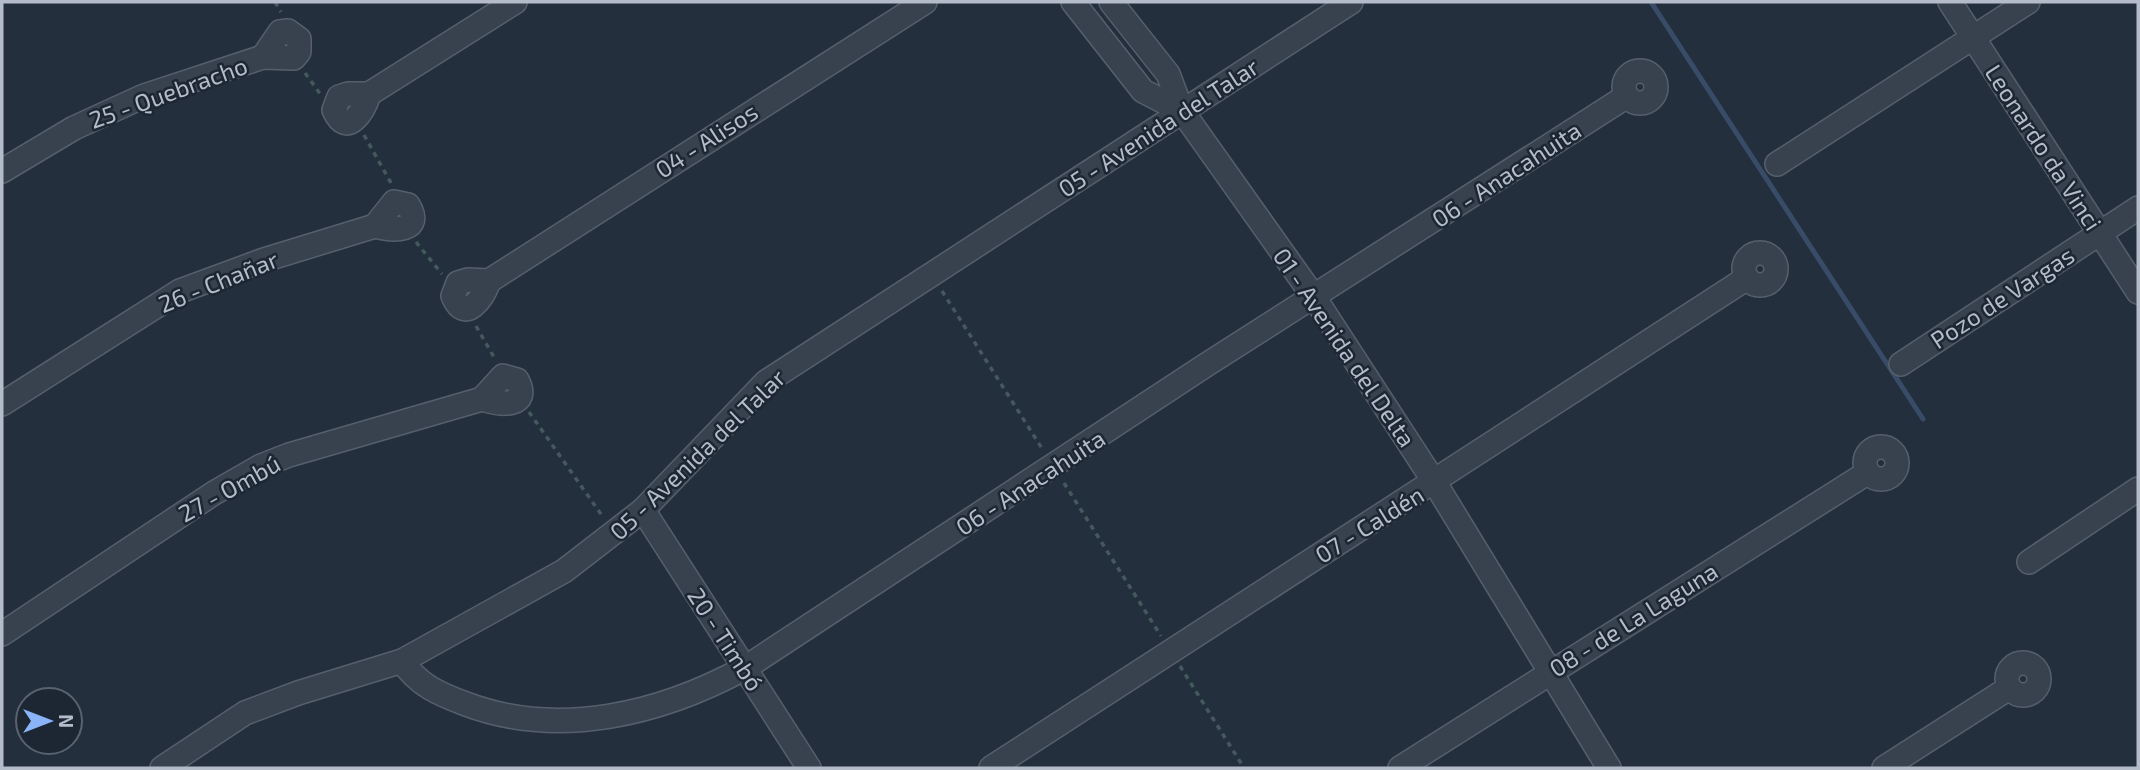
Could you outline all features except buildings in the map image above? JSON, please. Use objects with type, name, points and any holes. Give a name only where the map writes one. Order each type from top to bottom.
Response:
[{"type":"street","points":[[346,119],[334,103],[339,97],[369,94],[515,2]]},
{"type":"street","name":"04 - Alisos","points":[[489,281],[925,2]]},
{"type":"street","name":"01 - Avenida del Delta","points":[[1073,2],[1143,91],[1182,111]]},
{"type":"street","name":"01 - Avenida del Delta","points":[[1111,2],[1168,74],[1182,111],[1314,297],[1435,483],[1609,768]]},
{"type":"street","name":"05 - Avenida del Talar","points":[[174,765],[220,728],[257,708],[402,661],[564,571],[643,510],[766,382],[1351,2]]},
{"type":"street","name":"Leonardo da Vinci","points":[[1950,2],[2138,292]]},
{"type":"street","points":[[1777,164],[2028,2]]},
{"type":"street","name":"25 - Quebracho","points":[[2,171],[108,111],[263,57],[294,58]]},
{"type":"street","name":"06 - Anacahuita","points":[[402,661],[412,677],[444,696],[497,713],[547,721],[647,709],[681,699],[744,668],[1627,96]]},
{"type":"street","points":[[394,202],[402,202],[412,211],[411,224],[406,229],[396,230],[375,226],[394,202]]},
{"type":"street","name":"Pozo de Vargas","points":[[1901,364],[2138,208]]},
{"type":"street","name":"26 - Chañar","points":[[2,404],[180,291],[264,260],[375,226]]},
{"type":"street","name":"07 - Caldén","points":[[991,768],[1435,483],[1747,278]]},
{"type":"street","points":[[468,280],[489,281],[474,308],[466,309],[455,302],[453,289],[458,283],[468,280]]},
{"type":"street","points":[[506,376],[517,380],[522,393],[519,399],[513,404],[503,404],[482,399],[495,382],[506,376]]},
{"type":"street","name":"27 - Ombú","points":[[2,634],[148,536],[261,466],[289,455],[482,399]]},
{"type":"street","name":"08 - de La Laguna","points":[[1400,768],[1867,473]]},
{"type":"street","points":[[2029,562],[2138,489]]},
{"type":"street","name":"20 - Timbó","points":[[643,510],[809,768]]},
{"type":"street","points":[[1884,768],[2009,688]]},
{"type":"path","points":[[294,58],[346,119],[402,202]]},
{"type":"path","points":[[411,224],[413,238],[453,289]]},
{"type":"path","points":[[931,274],[1244,768]]},
{"type":"path","points":[[466,309],[506,376]]},
{"type":"path","points":[[519,399],[615,534]]},
{"type":"waterway","points":[[1651,2],[1923,419]]}]
